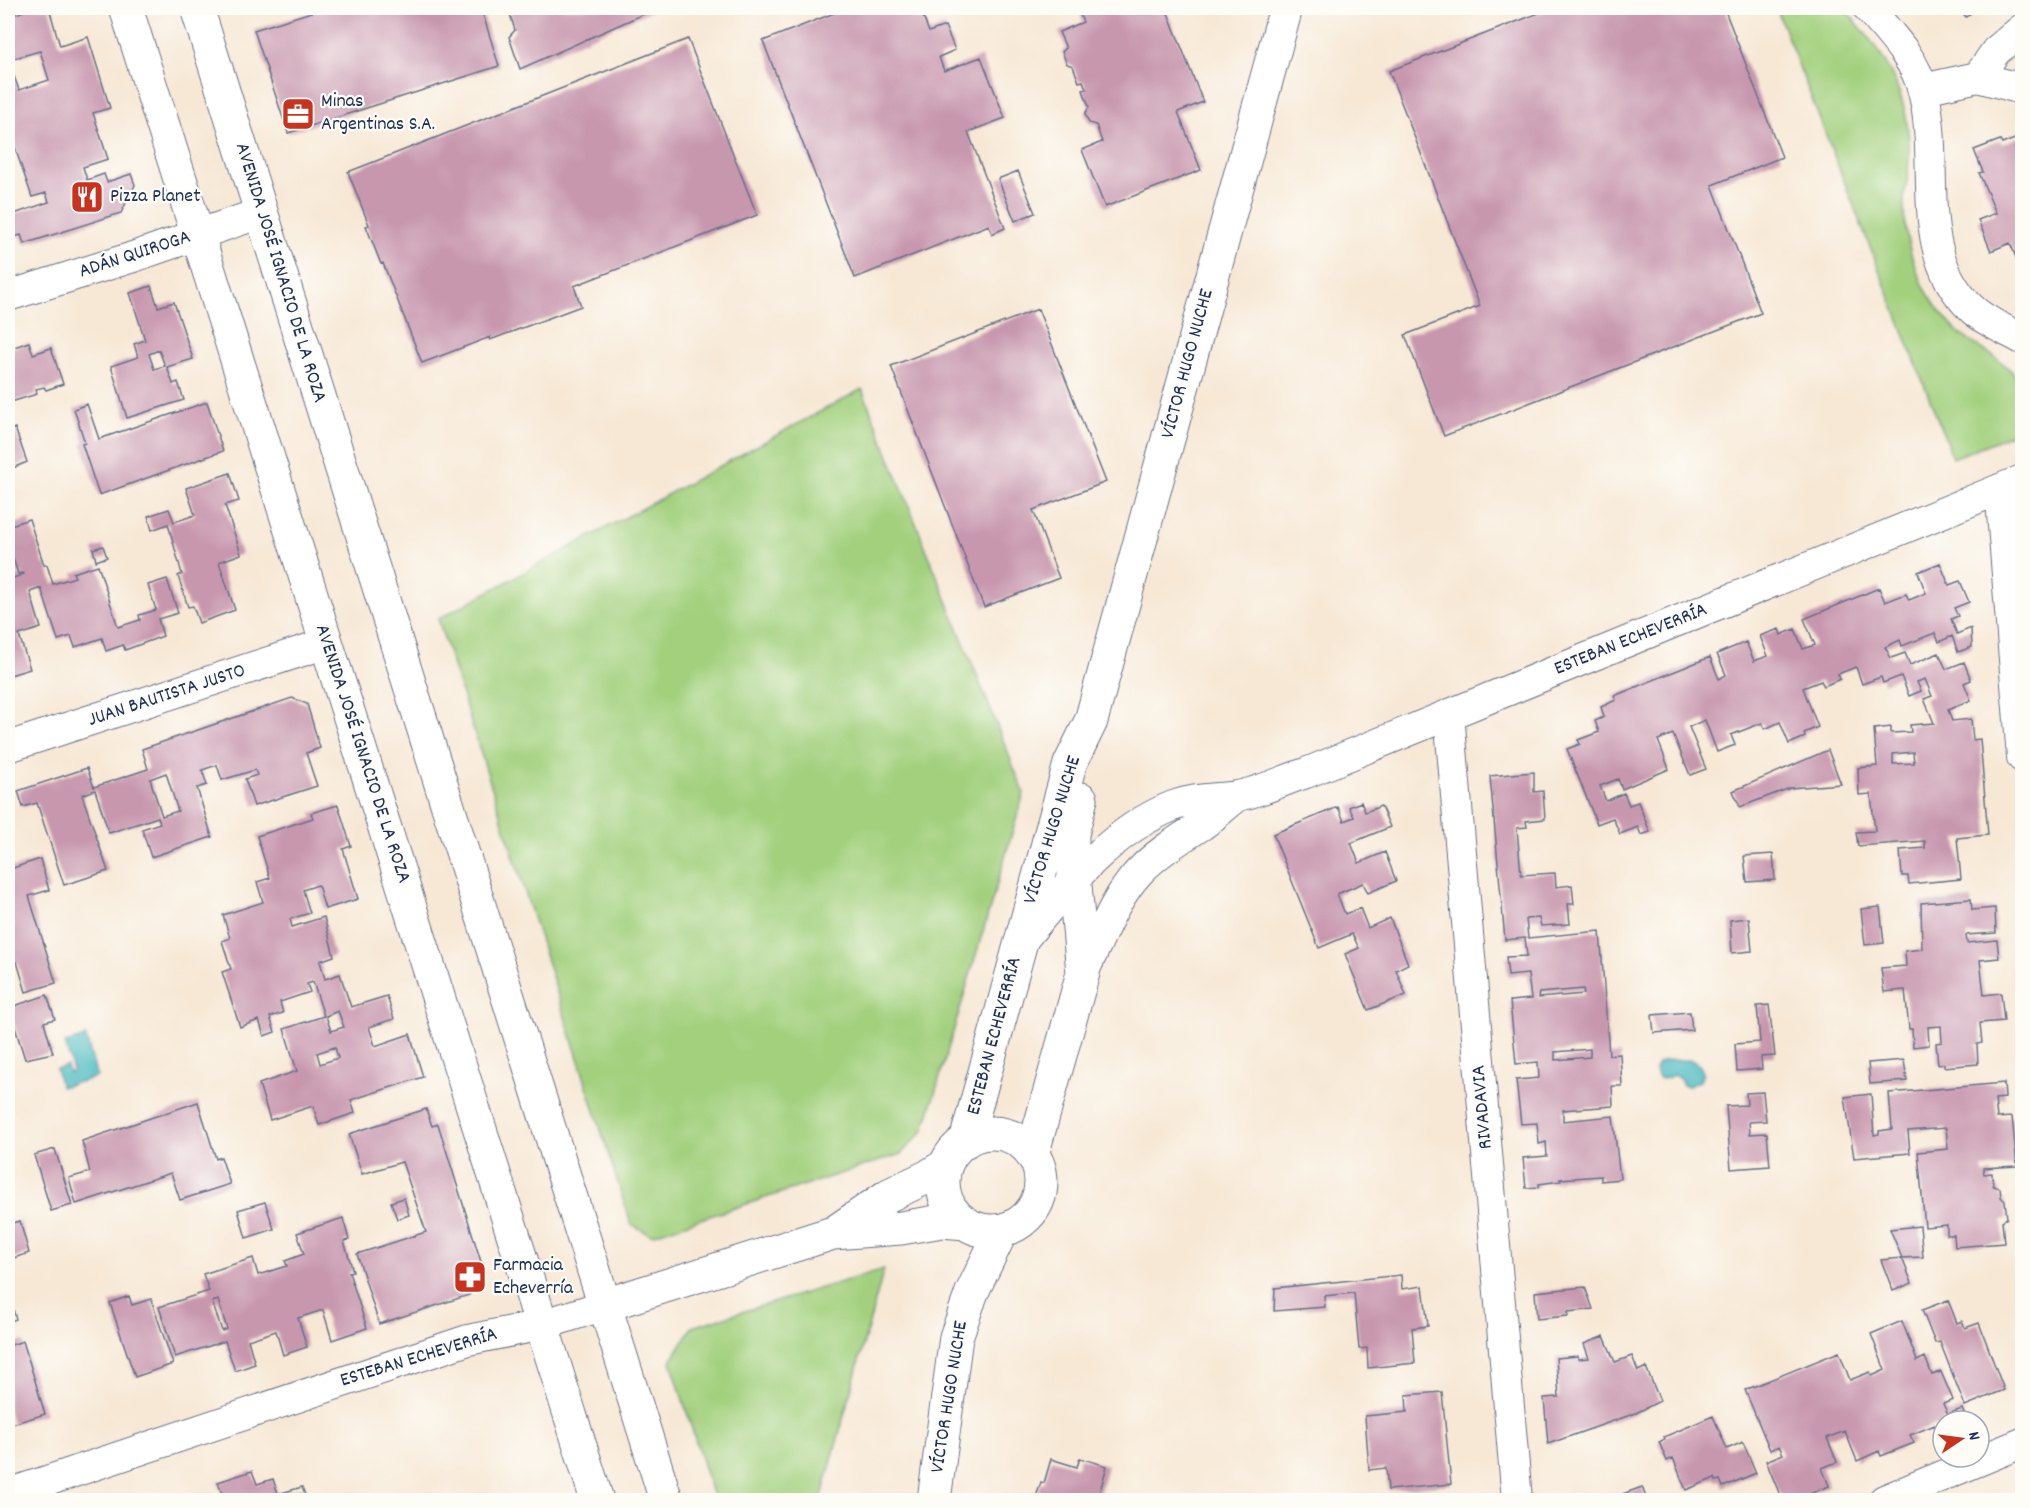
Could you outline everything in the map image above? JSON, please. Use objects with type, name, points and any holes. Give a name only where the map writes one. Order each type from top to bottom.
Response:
[{"type":"main road","name":"AVENIDA JOSÉ IGNACIO DE LA ROZA","points":[[126,8],[597,1500]]},
{"type":"main road","name":"AVENIDA JOSÉ IGNACIO DE LA ROZA","points":[[197,8],[666,1500]]},
{"type":"main road","name":"VÍCTOR HUGO NUCHE","points":[[1021,942],[1070,764],[1091,721],[1286,8]]},
{"type":"main road","name":"VÍCTOR HUGO NUCHE","points":[[1075,879],[1072,834],[1088,771],[1091,721]]},
{"type":"main road","name":"ESTEBAN ECHEVERRÍA","points":[[1032,1155],[1083,973],[1075,879]]},
{"type":"main road","name":"ESTEBAN ECHEVERRÍA","points":[[833,1233],[889,1195],[927,1177],[956,1153],[1021,942]]},
{"type":"main road","points":[[988,1133],[1006,1135],[1022,1143],[1032,1155],[1040,1174],[1040,1192],[1033,1209],[1020,1221],[1002,1230],[986,1230],[966,1223],[955,1215],[945,1199],[942,1181],[956,1153],[988,1133]]},
{"type":"main road","name":"ESTEBAN ECHEVERRÍA","points":[[605,1305],[833,1233],[901,1228],[942,1221],[966,1223]]},
{"type":"main road","name":"VÍCTOR HUGO NUCHE","points":[[934,1500],[956,1337],[972,1292],[1002,1230]]},
{"type":"street","points":[[1868,8],[1905,52],[1917,72],[1923,89],[1930,134],[1933,232],[1939,255],[1957,292],[1972,309],[2022,339]]},
{"type":"street","points":[[1978,77],[1996,51],[2022,28]]},
{"type":"street","points":[[1923,89],[1978,77],[2022,89]]},
{"type":"street","name":"ADÁN QUIROGA","points":[[8,296],[130,258],[261,213]]},
{"type":"street","points":[[2011,485],[2022,757]]},
{"type":"street","name":"ESTEBAN ECHEVERRÍA","points":[[1021,942],[1075,879],[1110,844],[1153,816],[1193,799],[1238,796],[1306,773],[2011,485]]},
{"type":"street","name":"JUAN BAUTISTA JUSTO","points":[[8,747],[327,643]]},
{"type":"street","name":"RIVADAVIA","points":[[1449,714],[1517,1500]]},
{"type":"street","name":"ESTEBAN ECHEVERRÍA","points":[[1083,973],[1123,891],[1138,872],[1178,838],[1203,824],[1238,796]]},
{"type":"street","name":"ESTEBAN ECHEVERRÍA","points":[[8,1494],[468,1340],[542,1324],[605,1305]]},
{"type":"street","points":[[1884,1500],[2022,1443]]},
{"type":"green space","points":[[1776,8],[1843,8],[1873,43],[1885,62],[1895,82],[1907,124],[1909,147],[1904,217],[1914,264],[1930,298],[1941,313],[1959,333],[2005,365],[2019,381],[2024,409],[2022,430],[1953,458]]},
{"type":"green space","points":[[862,389],[1024,793],[924,1130],[901,1154],[651,1235],[631,1224],[438,619]]},
{"type":"green space","points":[[884,1269],[821,1500],[714,1500],[671,1361],[692,1327]]},
{"type":"water","points":[[86,1037],[97,1077],[61,1087],[56,1069],[67,1066],[69,1073],[73,1071],[65,1043]]},
{"type":"water","points":[[1672,1060],[1691,1060],[1698,1064],[1703,1073],[1700,1081],[1689,1086],[1683,1085],[1680,1078],[1674,1075],[1664,1079],[1659,1078],[1655,1070],[1657,1065]]},
{"type":"building","points":[[32,8],[49,8],[60,46],[88,37],[110,108],[93,113],[108,159],[83,167],[87,180],[104,174],[107,182],[131,174],[135,185],[121,213],[24,244],[21,235],[8,239],[8,216],[49,202],[46,193],[32,197],[12,139],[8,141],[8,78],[14,76],[19,90],[49,80],[40,51],[8,60],[8,17]]},
{"type":"building","points":[[324,8],[481,8],[499,66],[288,133],[254,30]]},
{"type":"building","points":[[508,8],[657,8],[520,69],[509,37],[515,30]]},
{"type":"building","points":[[847,8],[920,8],[929,32],[945,26],[955,50],[939,57],[944,71],[981,57],[1005,118],[968,132],[1005,228],[992,234],[989,225],[855,278],[763,41]]},
{"type":"building","points":[[1077,8],[1166,8],[1203,102],[1178,112],[1201,170],[1105,207],[1082,150],[1102,142],[1096,125],[1089,123],[1085,114],[1089,107],[1083,90],[1086,89],[1083,81],[1079,82],[1073,66],[1067,64],[1062,52],[1066,48],[1059,32],[1083,22]]},
{"type":"building","points":[[1552,8],[1724,8],[1782,157],[1712,185],[1761,313],[1444,436],[1405,335],[1480,306],[1389,71]]},
{"type":"building","points":[[1958,8],[1977,8],[1966,17]]},
{"type":"building","points":[[688,39],[757,215],[574,286],[581,306],[422,363],[366,226],[369,225],[348,172]]},
{"type":"building","points":[[2022,136],[2022,260],[2018,262],[2010,243],[1991,251],[1978,220],[1996,213],[1979,173],[1983,172],[1974,150],[2000,140],[2002,144]]},
{"type":"building","points":[[1018,171],[1035,213],[1015,221],[998,179]]},
{"type":"building","points":[[151,286],[158,307],[174,302],[193,359],[167,367],[173,384],[178,382],[184,400],[127,418],[111,366],[138,357],[134,344],[145,340],[130,293]],"holes":[[[159,350],[165,366],[154,369],[149,354]]]},
{"type":"building","points":[[1038,309],[1106,482],[1033,510],[1059,578],[984,607],[891,366]]},
{"type":"building","points":[[29,342],[33,354],[51,348],[63,384],[46,390],[44,387],[36,389],[37,394],[8,403],[8,359],[10,358],[8,349]]},
{"type":"building","points":[[207,402],[223,451],[99,495],[82,444],[85,443],[74,409],[87,404],[99,439]]},
{"type":"building","points":[[15,428],[27,462],[8,470],[8,431]]},
{"type":"building","points":[[230,473],[239,501],[225,505],[241,554],[219,562],[235,610],[199,623],[193,606],[188,607],[178,576],[182,574],[168,524],[152,530],[148,516],[169,509],[174,522],[195,515],[186,488]]},
{"type":"building","points":[[29,519],[44,565],[47,565],[53,584],[75,577],[73,573],[98,565],[118,627],[140,620],[139,615],[156,610],[148,585],[167,579],[178,613],[158,619],[163,636],[125,650],[123,645],[106,651],[102,638],[75,647],[71,636],[58,640],[41,588],[30,592],[41,628],[19,635],[30,669],[10,675],[8,669],[8,580],[24,574],[18,574],[8,542],[8,526]]},
{"type":"building","points":[[103,546],[107,557],[96,561],[93,549]]},
{"type":"building","points":[[1940,563],[1949,585],[1960,581],[1969,602],[1954,608],[1958,616],[1951,619],[1957,634],[1971,628],[1972,647],[1958,652],[1952,636],[1939,642],[1935,633],[1902,646],[1900,640],[1885,647],[1891,658],[1905,653],[1910,665],[1939,653],[1946,669],[1964,662],[1971,680],[1964,683],[1971,700],[1948,710],[1952,721],[1971,719],[1973,740],[1980,739],[1988,835],[1957,838],[1961,879],[1909,884],[1908,876],[1902,876],[1900,850],[1925,848],[1925,841],[1858,846],[1856,832],[1875,831],[1871,794],[1859,795],[1858,768],[1877,766],[1874,729],[1891,727],[1891,733],[1911,732],[1910,725],[1934,723],[1924,699],[1932,696],[1925,679],[1917,682],[1921,691],[1909,696],[1901,676],[1883,683],[1881,677],[1862,684],[1856,667],[1838,674],[1840,679],[1824,686],[1821,681],[1803,688],[1818,727],[1804,733],[1805,737],[1789,744],[1780,722],[1765,729],[1762,723],[1731,735],[1735,745],[1717,752],[1705,720],[1689,727],[1706,769],[1690,775],[1673,734],[1658,740],[1669,769],[1622,789],[1618,779],[1600,786],[1606,801],[1624,793],[1629,805],[1638,802],[1650,832],[1641,835],[1638,827],[1620,834],[1613,818],[1597,824],[1567,749],[1580,744],[1578,740],[1599,732],[1595,721],[1604,717],[1601,707],[1616,700],[1614,696],[1710,657],[1719,679],[1726,675],[1717,654],[1746,642],[1754,661],[1768,656],[1760,636],[1779,629],[1781,635],[1795,629],[1803,649],[1815,645],[1804,619],[1879,588],[1885,602],[1906,594],[1909,600],[1926,593],[1918,572]],"holes":[[[1913,752],[1914,763],[1893,764],[1893,754]]]},
{"type":"building","points":[[292,698],[307,704],[320,748],[306,753],[317,786],[254,806],[245,779],[257,775],[255,770],[222,780],[217,765],[202,770],[207,785],[197,788],[212,837],[151,857],[142,829],[160,823],[158,817],[109,833],[95,790],[82,795],[108,871],[64,885],[37,803],[23,807],[18,791],[87,768],[94,787],[148,769],[142,749]],"holes":[[[166,773],[178,811],[162,816],[150,779]]]},
{"type":"building","points":[[1828,750],[1841,784],[1790,788],[1740,807],[1733,791]]},
{"type":"building","points":[[1534,772],[1534,792],[1543,791],[1545,819],[1526,821],[1527,827],[1517,828],[1521,875],[1555,873],[1556,887],[1572,885],[1574,904],[1568,904],[1570,924],[1541,926],[1539,918],[1526,919],[1528,938],[1600,931],[1609,1055],[1620,1054],[1622,1086],[1612,1086],[1613,1106],[1563,1110],[1563,1121],[1613,1116],[1620,1179],[1601,1181],[1601,1176],[1560,1179],[1561,1181],[1539,1184],[1539,1187],[1526,1188],[1523,1158],[1547,1156],[1546,1142],[1539,1144],[1537,1123],[1521,1124],[1516,1080],[1539,1078],[1538,1062],[1516,1064],[1510,1001],[1531,999],[1528,974],[1508,976],[1506,957],[1527,956],[1525,938],[1505,940],[1490,776]],"holes":[[[1583,989],[1584,994],[1538,998],[1539,993]],[[1590,1049],[1590,1057],[1555,1060],[1555,1052]]]},
{"type":"building","points":[[1361,802],[1365,812],[1381,806],[1390,827],[1351,843],[1359,863],[1385,852],[1396,881],[1368,893],[1363,883],[1337,894],[1345,914],[1360,908],[1368,928],[1390,918],[1408,964],[1396,970],[1406,995],[1368,1010],[1345,954],[1359,948],[1352,934],[1319,948],[1273,834],[1338,807],[1344,821],[1354,817],[1349,807]]},
{"type":"building","points":[[338,805],[351,846],[343,849],[358,899],[325,909],[318,885],[303,890],[310,913],[290,919],[292,927],[324,917],[334,956],[320,961],[325,979],[340,974],[351,1007],[387,996],[394,1019],[369,1027],[375,1046],[410,1034],[423,1077],[351,1100],[355,1113],[319,1125],[313,1106],[270,1120],[259,1084],[297,1071],[284,1029],[324,1016],[313,982],[307,984],[310,992],[280,1002],[283,1013],[270,1017],[275,1032],[264,1036],[259,1020],[240,1027],[222,972],[231,969],[222,941],[230,938],[223,915],[263,902],[257,882],[270,878],[257,836],[313,818],[311,813]],"holes":[[[338,1011],[344,1027],[331,1031],[326,1016]],[[335,1047],[338,1058],[320,1064],[317,1053]]]},
{"type":"building","points":[[8,853],[13,868],[40,859],[49,890],[29,896],[56,983],[26,992],[17,962],[8,965]]},
{"type":"building","points":[[1773,854],[1775,880],[1747,882],[1744,856]]},
{"type":"building","points":[[1971,899],[1972,910],[1995,908],[1996,933],[1966,935],[1967,943],[1997,940],[1999,958],[1980,960],[1984,995],[2001,993],[2004,1021],[1980,1023],[1982,1043],[1977,1044],[1978,1064],[1944,1067],[1944,1064],[1938,1065],[1936,1043],[1942,1042],[1941,1026],[1928,1027],[1929,1045],[1913,1047],[1905,990],[1884,992],[1881,968],[1906,966],[1905,951],[1922,949],[1921,903]]},
{"type":"building","points":[[1880,907],[1884,943],[1865,945],[1861,909]]},
{"type":"building","points":[[1749,918],[1752,951],[1732,953],[1730,920]]},
{"type":"building","points":[[47,995],[55,1019],[44,1022],[53,1053],[25,1059],[11,1015],[8,1016],[8,1008]]},
{"type":"building","points":[[1769,1005],[1775,1056],[1761,1057],[1762,1069],[1737,1071],[1735,1044],[1760,1042],[1757,1006]]},
{"type":"building","points":[[1690,1012],[1692,1030],[1654,1033],[1652,1015]]},
{"type":"building","points":[[1904,1060],[1907,1081],[1870,1084],[1868,1063]]},
{"type":"building","points":[[2004,1083],[2005,1098],[1995,1099],[1997,1118],[2012,1117],[2017,1166],[1983,1168],[1984,1174],[1992,1173],[1993,1186],[2000,1188],[2001,1197],[2005,1201],[2007,1218],[2002,1221],[2004,1243],[1955,1247],[1954,1235],[1947,1235],[1947,1225],[1925,1227],[1918,1152],[1948,1149],[1946,1128],[1908,1131],[1910,1153],[1854,1158],[1845,1097],[1871,1094],[1874,1135],[1879,1134],[1879,1131],[1892,1129],[1889,1093]]},
{"type":"building","points":[[1763,1092],[1766,1121],[1749,1122],[1750,1134],[1767,1133],[1770,1166],[1731,1169],[1726,1106],[1747,1105],[1746,1093]]},
{"type":"building","points":[[198,1102],[216,1159],[221,1157],[230,1184],[180,1200],[171,1173],[76,1204],[69,1178],[90,1172],[82,1141]]},
{"type":"building","points":[[426,1109],[432,1126],[438,1124],[482,1265],[469,1295],[379,1324],[357,1254],[426,1232],[402,1162],[362,1174],[349,1134]]},
{"type":"building","points":[[55,1149],[72,1205],[51,1211],[34,1155]]},
{"type":"building","points":[[404,1198],[409,1215],[397,1219],[391,1202]]},
{"type":"building","points":[[265,1202],[274,1229],[246,1238],[238,1210]]},
{"type":"building","points":[[343,1218],[349,1240],[344,1241],[353,1271],[349,1272],[367,1328],[332,1340],[323,1310],[298,1318],[307,1347],[283,1355],[276,1331],[248,1340],[255,1364],[235,1371],[225,1341],[175,1357],[159,1307],[209,1291],[203,1274],[253,1258],[258,1275],[287,1266],[285,1261],[304,1254],[297,1233]],"holes":[[[218,1300],[227,1329],[222,1331],[212,1302]]]},
{"type":"building","points":[[20,1221],[29,1253],[8,1260],[8,1224]]},
{"type":"building","points":[[1920,1226],[1923,1257],[1902,1258],[1890,1229]]},
{"type":"building","points":[[1902,1258],[1912,1283],[1893,1291],[1881,1260]]},
{"type":"building","points":[[1401,1275],[1402,1289],[1423,1286],[1428,1326],[1412,1328],[1415,1363],[1368,1368],[1367,1348],[1359,1349],[1354,1293],[1324,1296],[1325,1307],[1274,1311],[1275,1288]]},
{"type":"building","points":[[1585,1287],[1593,1309],[1568,1312],[1568,1316],[1537,1319],[1535,1292]]},
{"type":"building","points":[[8,1293],[16,1319],[8,1322]]},
{"type":"building","points":[[129,1296],[132,1305],[151,1299],[173,1364],[135,1377],[110,1303]]},
{"type":"building","points":[[1948,1300],[1957,1323],[1962,1321],[1965,1328],[1979,1323],[2004,1390],[1965,1406],[1940,1342],[1935,1343],[1922,1310]]},
{"type":"building","points":[[1902,1321],[1917,1361],[1925,1357],[1932,1375],[1941,1372],[1953,1400],[1943,1404],[1946,1409],[1931,1409],[1931,1427],[1910,1435],[1914,1443],[1881,1456],[1879,1451],[1857,1461],[1845,1431],[1827,1438],[1837,1462],[1822,1468],[1829,1486],[1795,1500],[1782,1500],[1766,1461],[1783,1454],[1779,1446],[1770,1450],[1745,1390],[1839,1352],[1850,1380],[1870,1372],[1872,1376],[1885,1370],[1871,1334]]},
{"type":"building","points":[[1604,1336],[1615,1362],[1632,1356],[1638,1371],[1646,1367],[1660,1401],[1636,1413],[1548,1444],[1544,1398],[1559,1397],[1556,1358],[1578,1356],[1578,1359],[1589,1358],[1584,1344]]},
{"type":"building","points":[[23,1341],[45,1414],[12,1424],[8,1408],[8,1346]]},
{"type":"building","points":[[1442,1392],[1451,1484],[1388,1490],[1386,1468],[1369,1470],[1365,1416],[1407,1412],[1406,1395]]},
{"type":"building","points":[[1713,1416],[1727,1449],[1743,1442],[1756,1473],[1723,1487],[1720,1480],[1716,1481],[1715,1478],[1686,1490],[1673,1458],[1667,1461],[1659,1442],[1665,1439],[1664,1437]]},
{"type":"building","points":[[1080,1458],[1107,1466],[1098,1498],[1107,1500],[1035,1500],[1041,1482],[1044,1483],[1051,1459],[1077,1467]]},
{"type":"building","points":[[252,1471],[257,1484],[273,1479],[278,1494],[302,1487],[307,1500],[224,1500],[218,1482]]},
{"type":"building","points":[[1642,1487],[1647,1500],[1606,1500]]},
{"type":"building","points":[[2022,1492],[2022,1500],[2002,1500]]},
{"type":"place","name":"Minas Argentinas S.A.","points":[[298,114]]},
{"type":"place","name":"Pizza Planet","points":[[87,197]]},
{"type":"place","name":"Farmacia Echeverría","points":[[470,1277]]}]
